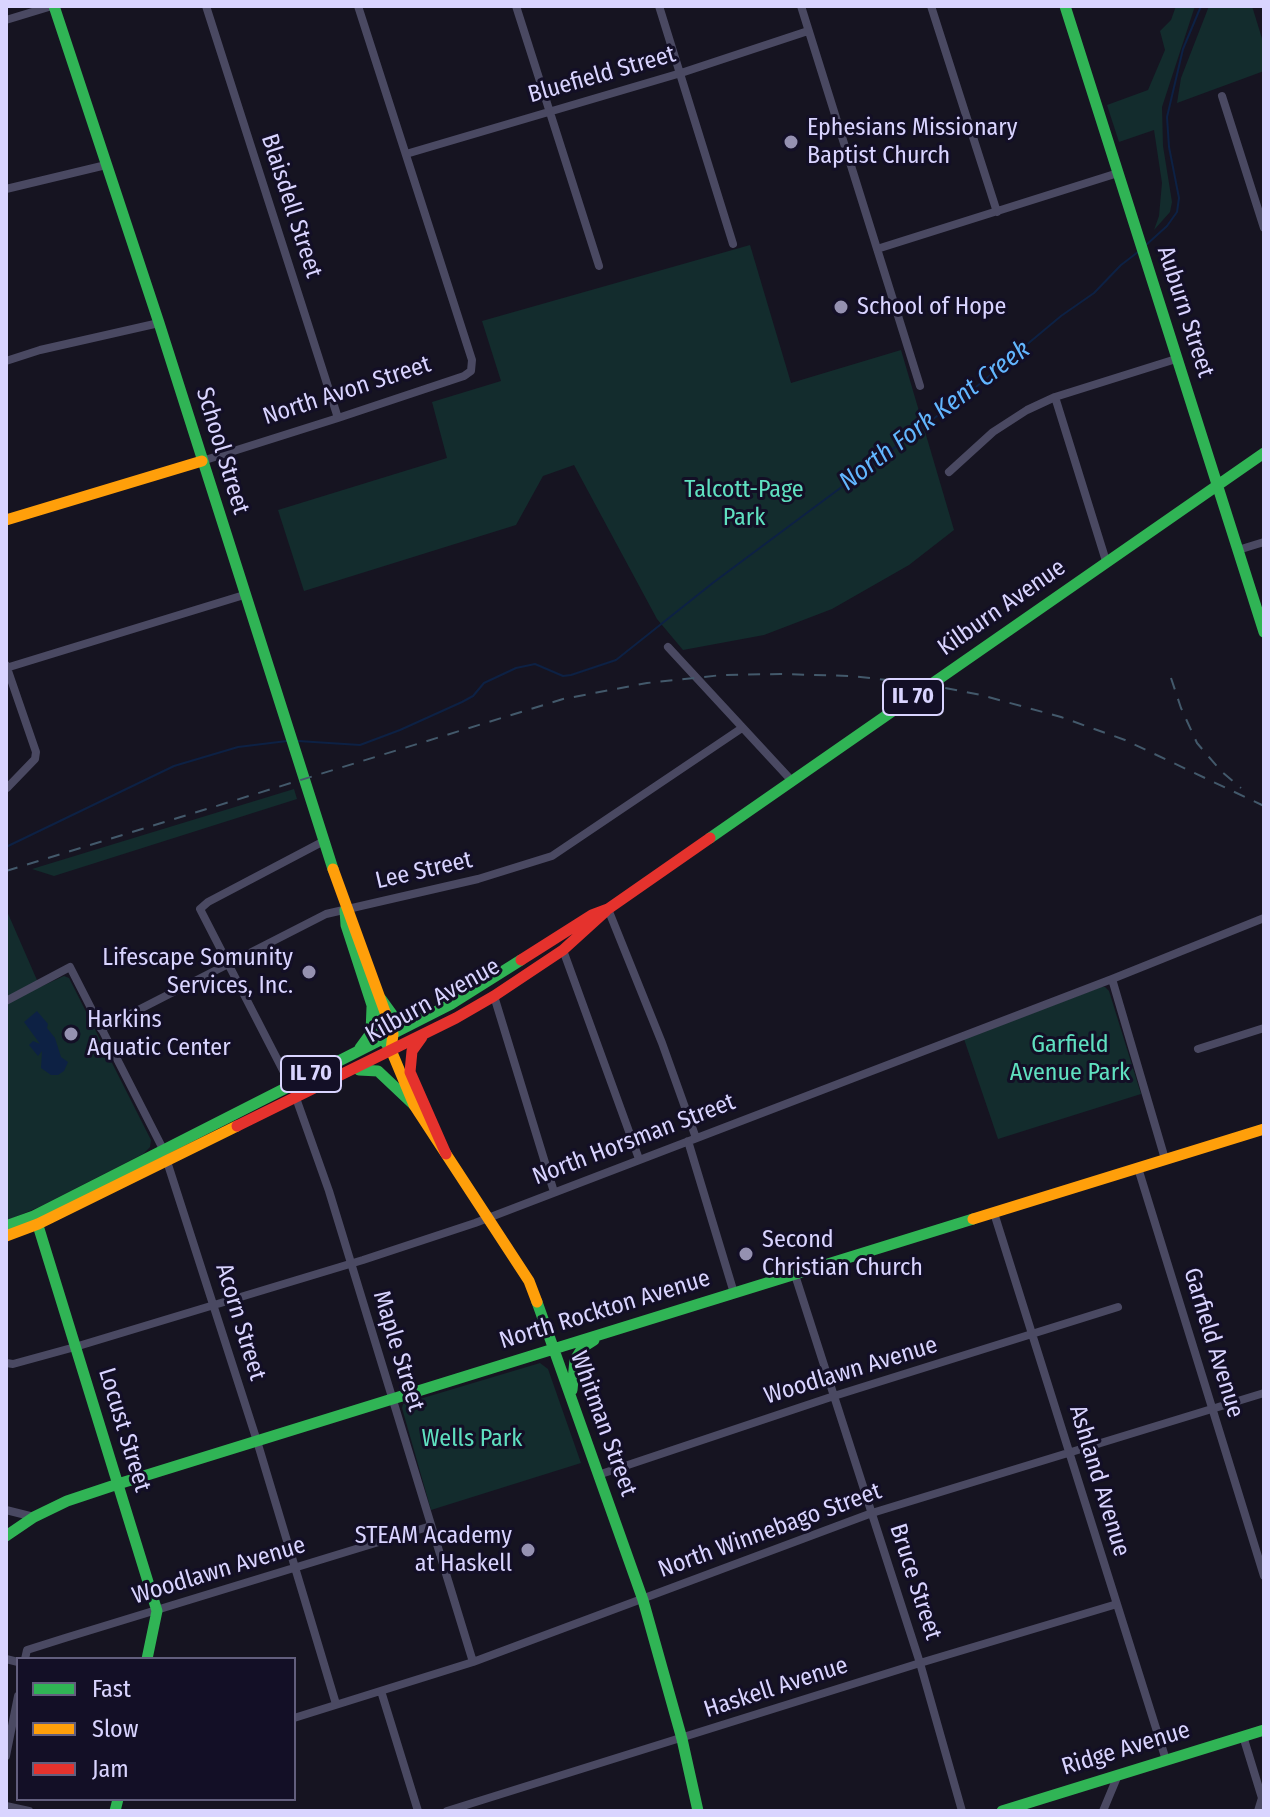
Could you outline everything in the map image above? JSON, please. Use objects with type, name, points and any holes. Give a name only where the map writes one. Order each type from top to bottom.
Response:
[{"type":"main road","name":"School Street","points":[[53,6],[159,323],[346,910],[346,925],[391,1050]]},
{"type":"main road","name":"Auburn Street","points":[[1065,6],[1264,632]]},
{"type":"main road","name":"Kilburn Avenue","points":[[6,1226],[36,1220],[169,1161],[427,1033],[494,996],[563,950],[608,909],[1264,453]]},
{"type":"main road","name":"North Avon Street","points":[[6,520],[202,461]]},
{"type":"main road","name":"Kilburn Avenue","points":[[6,1236],[163,1149],[451,1004],[592,915],[608,909]]},
{"type":"main road","points":[[355,1052],[371,1033],[376,1003],[399,1019],[424,1018]]},
{"type":"main road","points":[[427,1033],[412,1051],[410,1072],[446,1154]]},
{"type":"main road","name":"Whitman Street","points":[[391,1050],[414,1105],[529,1281],[643,1600],[682,1739],[698,1811]]},
{"type":"main road","points":[[348,1072],[378,1071],[414,1105]]},
{"type":"main road","name":"North Rockton Avenue","points":[[6,1536],[34,1517],[67,1501],[118,1484],[1264,1129]]},
{"type":"main road","name":"Locust Street","points":[[36,1220],[157,1611],[147,1657]]},
{"type":"main road","points":[[572,1403],[571,1379],[578,1353],[605,1333]]},
{"type":"main road","name":"Ridge Avenue","points":[[1002,1811],[1264,1730]]},
{"type":"street","points":[[6,20],[53,6]]},
{"type":"street","name":"Blaisdell Street","points":[[206,6],[338,418]]},
{"type":"street","points":[[358,6],[406,154]]},
{"type":"street","points":[[516,6],[599,266]]},
{"type":"street","points":[[659,6],[733,244]]},
{"type":"street","points":[[931,6],[997,212]]},
{"type":"street","points":[[803,7],[920,386]]},
{"type":"street","name":"Bluefield Street","points":[[406,154],[681,73],[808,31]]},
{"type":"street","points":[[1222,96],[1264,228]]},
{"type":"street","name":"North Avon Street","points":[[202,461],[464,376],[471,371],[472,360],[406,154]]},
{"type":"street","points":[[6,189],[106,165]]},
{"type":"street","points":[[877,249],[1118,173]]},
{"type":"street","points":[[6,361],[40,350],[159,323]]},
{"type":"street","points":[[949,472],[993,432],[1027,410],[1055,397],[1176,359]]},
{"type":"street","points":[[1055,397],[1106,561]]},
{"type":"street","points":[[1238,550],[1264,542]]},
{"type":"street","points":[[7,788],[35,759],[36,752],[6,667],[244,595]]},
{"type":"street","points":[[668,647],[792,781]]},
{"type":"street","name":"Lee Street","points":[[101,1029],[326,914],[478,879],[552,856],[742,728]]},
{"type":"street","points":[[290,1084],[200,909],[324,841]]},
{"type":"street","points":[[608,909],[662,1043],[734,1293]]},
{"type":"street","name":"North Horsman Street","points":[[6,1363],[13,1364],[75,1347],[487,1218],[1264,918]]},
{"type":"street","points":[[563,950],[639,1159]]},
{"type":"street","name":"Acorn Street","points":[[6,1001],[70,967],[169,1161],[336,1704]]},
{"type":"street","points":[[1112,979],[1165,1159]]},
{"type":"street","points":[[494,996],[554,1192]]},
{"type":"street","points":[[1198,1049],[1264,1028]]},
{"type":"street","name":"Maple Street","points":[[296,1098],[351,1263],[473,1662]]},
{"type":"street","name":"Garfield Avenue","points":[[1138,1168],[1264,1576]]},
{"type":"street","name":"Ashland Avenue","points":[[994,1213],[1166,1760]]},
{"type":"street","name":"Bruce Street","points":[[795,1275],[920,1663],[962,1811]]},
{"type":"street","name":"Woodlawn Avenue","points":[[598,1475],[834,1396],[1118,1307]]},
{"type":"street","name":"North Winnebago Street","points":[[296,1717],[473,1662],[872,1513],[1264,1393]]},
{"type":"street","points":[[6,1510],[34,1517]]},
{"type":"street","name":"Woodlawn Avenue","points":[[25,1657],[27,1650],[296,1570],[431,1526]]},
{"type":"street","name":"Haskell Avenue","points":[[447,1811],[1117,1604]]},
{"type":"street","points":[[381,1691],[418,1811]]},
{"type":"street","points":[[6,1756],[16,1706]]},
{"type":"street","points":[[1243,1736],[1262,1798],[1258,1811]]},
{"type":"street","points":[[1103,1811],[1118,1775]]},
{"type":"street","points":[[6,1806],[29,1811]]},
{"type":"green space","points":[[1176,6],[1195,6],[1162,107],[1163,146],[1172,202],[1170,212],[1154,230],[1159,216],[1162,183],[1154,130],[1119,142],[1107,105],[1148,90],[1165,50],[1160,31],[1171,20]]},
{"type":"green space","points":[[1209,6],[1252,6],[1264,45],[1264,71],[1177,103],[1181,78]]},
{"type":"green space","name":"Talcott-Page Park","points":[[750,245],[791,383],[901,350],[954,530],[909,565],[832,609],[764,635],[683,650],[657,619],[574,465],[543,476],[516,525],[304,591],[278,510],[447,458],[432,402],[501,381],[482,321]]},
{"type":"green space","points":[[294,789],[297,799],[54,876],[32,869]]},
{"type":"green space","points":[[6,909],[40,987],[64,976],[69,978],[151,1140],[150,1147],[143,1154],[6,1221]]},
{"type":"green space","name":"Garfield Avenue Park","points":[[1101,987],[1109,991],[1141,1094],[998,1139],[964,1039]]},
{"type":"green space","name":"Wells Park","points":[[540,1363],[548,1369],[581,1463],[431,1510],[403,1404]]},
{"type":"water","points":[[37,1011],[48,1024],[61,1057],[68,1062],[58,1075],[51,1075],[41,1068],[42,1051],[38,1056],[29,1045],[33,1041],[40,1044],[24,1022]]},
{"type":"waterway","name":"North Fork Kent Creek","points":[[1146,245],[1177,212],[1179,198],[1169,147],[1167,117],[1183,49],[1201,6]]},
{"type":"waterway","name":"North Fork Kent Creek","points":[[298,741],[360,745],[462,702],[473,696],[484,683],[516,668],[535,664],[563,676],[616,660],[714,582],[976,387],[1061,316],[1094,293],[1138,252]]},
{"type":"waterway","name":"North Fork Kent Creek","points":[[6,847],[174,766],[238,747],[287,741]]},
{"type":"railway","points":[[6,871],[563,699],[647,683],[722,675],[852,676],[930,685],[981,695],[1061,717],[1125,740],[1264,806]]},
{"type":"railway","points":[[1171,678],[1197,743],[1221,771],[1241,788]]},
{"type":"traffic: fast","points":[[54,6],[333,869]]},
{"type":"traffic: fast","points":[[1065,6],[1264,632]]},
{"type":"traffic: fast","points":[[710,838],[1264,453]]},
{"type":"traffic: fast","points":[[345,910],[346,925],[383,1039],[388,1046]]},
{"type":"traffic: fast","points":[[6,1226],[34,1216],[451,1004],[521,960]]},
{"type":"traffic: fast","points":[[381,999],[394,1017],[417,1019]]},
{"type":"traffic: fast","points":[[360,1048],[371,1033],[372,1007]]},
{"type":"traffic: fast","points":[[359,1070],[378,1071],[414,1105]]},
{"type":"traffic: fast","points":[[36,1219],[157,1611],[147,1657]]},
{"type":"traffic: fast","points":[[6,1536],[34,1517],[67,1501],[118,1484],[973,1219]]},
{"type":"traffic: fast","points":[[537,1302],[643,1600],[682,1739],[698,1811]]},
{"type":"traffic: fast","points":[[572,1390],[575,1360],[583,1347],[594,1340]]},
{"type":"traffic: fast","points":[[1002,1811],[1264,1730]]},
{"type":"traffic: fast","points":[[115,1811],[118,1801]]},
{"type":"traffic: slow","points":[[6,520],[202,461]]},
{"type":"traffic: slow","points":[[333,869],[393,1034],[391,1050],[414,1105],[529,1281],[537,1302]]},
{"type":"traffic: slow","points":[[6,1236],[38,1224],[237,1126]]},
{"type":"traffic: slow","points":[[973,1219],[1264,1129]]},
{"type":"traffic: jam","points":[[521,960],[592,915],[608,909],[710,838]]},
{"type":"traffic: jam","points":[[237,1126],[456,1018],[494,996],[563,950],[606,911]]},
{"type":"traffic: jam","points":[[422,1037],[412,1051],[410,1072],[446,1154]]},
{"type":"place","name":"Ephesians Missionary Baptist Church","points":[[791,142]]},
{"type":"place","name":"School of Hope","points":[[841,307]]},
{"type":"place","name":"Lifescape Somunity Services, Inc.","points":[[309,972]]},
{"type":"place","name":"Harkins Aquatic Center","points":[[71,1034]]},
{"type":"place","name":"Second Christian Church","points":[[746,1254]]},
{"type":"place","name":"STEAM Academy at Haskell","points":[[528,1550]]}]
